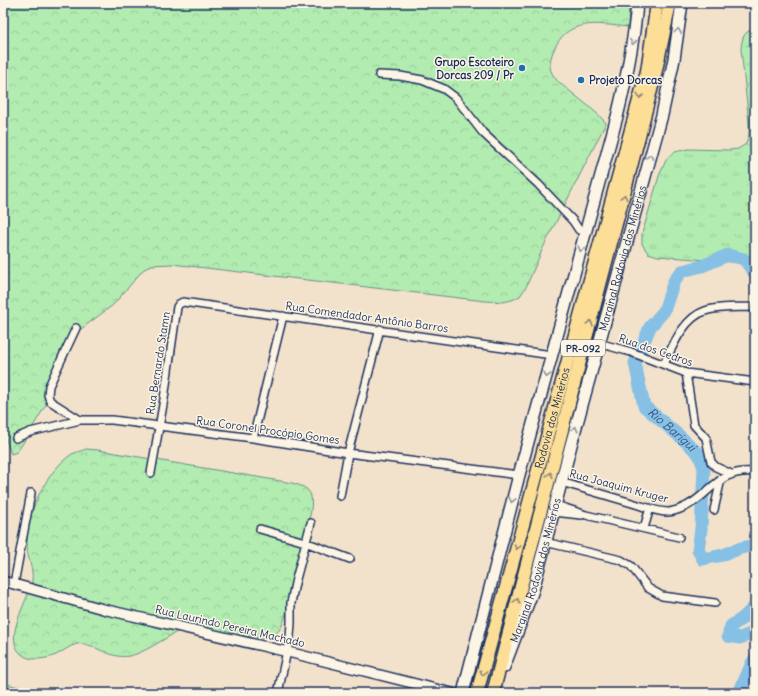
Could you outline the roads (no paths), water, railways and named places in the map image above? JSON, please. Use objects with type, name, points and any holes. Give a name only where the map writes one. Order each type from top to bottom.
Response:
[{"type":"main road","points":[[463,693],[519,475],[586,233],[630,63],[637,3]]},
{"type":"main road","name":"Rodovia dos Minérios","points":[[477,693],[647,71],[657,3]]},
{"type":"main road","name":"Rodovia dos Minérios","points":[[493,693],[656,75],[670,3]]},
{"type":"main road","name":"Marginal Rodovia dos Minérios","points":[[493,693],[512,649],[533,590],[598,343],[662,115],[674,59],[682,3]]},
{"type":"street","points":[[379,75],[400,76],[422,80],[444,89],[456,98],[483,133],[538,184],[574,221],[579,230],[586,233]]},
{"type":"street","name":"Rua Comendador Antônio Barros","points":[[179,304],[183,302],[380,329],[552,355]]},
{"type":"street","name":"Rua Bernardo Stamn","points":[[151,473],[179,304]]},
{"type":"street","points":[[664,364],[679,336],[688,323],[698,314],[708,310],[755,307]]},
{"type":"street","points":[[253,438],[283,316]]},
{"type":"street","points":[[76,328],[48,386],[48,395],[50,401],[80,420]]},
{"type":"street","points":[[340,496],[348,453],[380,329]]},
{"type":"street","name":"Rua dos Cedros","points":[[598,343],[631,352],[686,373],[755,382]]},
{"type":"street","points":[[686,373],[694,425],[706,438],[711,462],[716,467],[730,474]]},
{"type":"street","name":"Rua Coronel Procópio Gomes","points":[[16,438],[30,432],[80,420],[112,420],[519,475]]},
{"type":"street","name":"Rua Joaquim Kruger","points":[[561,482],[668,512],[680,509],[694,502],[721,479],[730,474],[748,471],[755,472]]},
{"type":"street","points":[[714,510],[721,479]]},
{"type":"street","points":[[14,584],[31,493]]},
{"type":"street","points":[[555,508],[573,515],[586,515],[679,537]]},
{"type":"street","points":[[644,528],[650,508]]},
{"type":"street","points":[[278,693],[288,652],[292,623],[291,603],[305,542],[311,523]]},
{"type":"street","points":[[260,529],[305,542],[350,559]]},
{"type":"street","points":[[545,542],[621,560],[631,566],[648,588],[662,596],[715,603]]},
{"type":"street","name":"Rua Laurindo Pereira Machado","points":[[3,580],[103,609],[288,652],[452,693]]},
{"type":"waterway","name":"Rio Barigui","points":[[755,274],[744,259],[728,255],[702,266],[682,271],[674,281],[664,311],[650,327],[635,363],[644,406],[699,454],[704,468],[701,529],[698,550],[703,559],[723,555],[741,548],[755,545]]},
{"type":"waterway","name":"Rio Barigui","points":[[755,606],[743,618],[731,626],[728,636],[740,638],[755,632]]},
{"type":"waterway","name":"Rio Barigui","points":[[739,693],[755,659]]},
{"type":"place","name":"Grupo Escoteiro Dorcas 209 / Pr","points":[[522,68]]},
{"type":"place","name":"Projeto Dorcas","points":[[581,80]]}]
